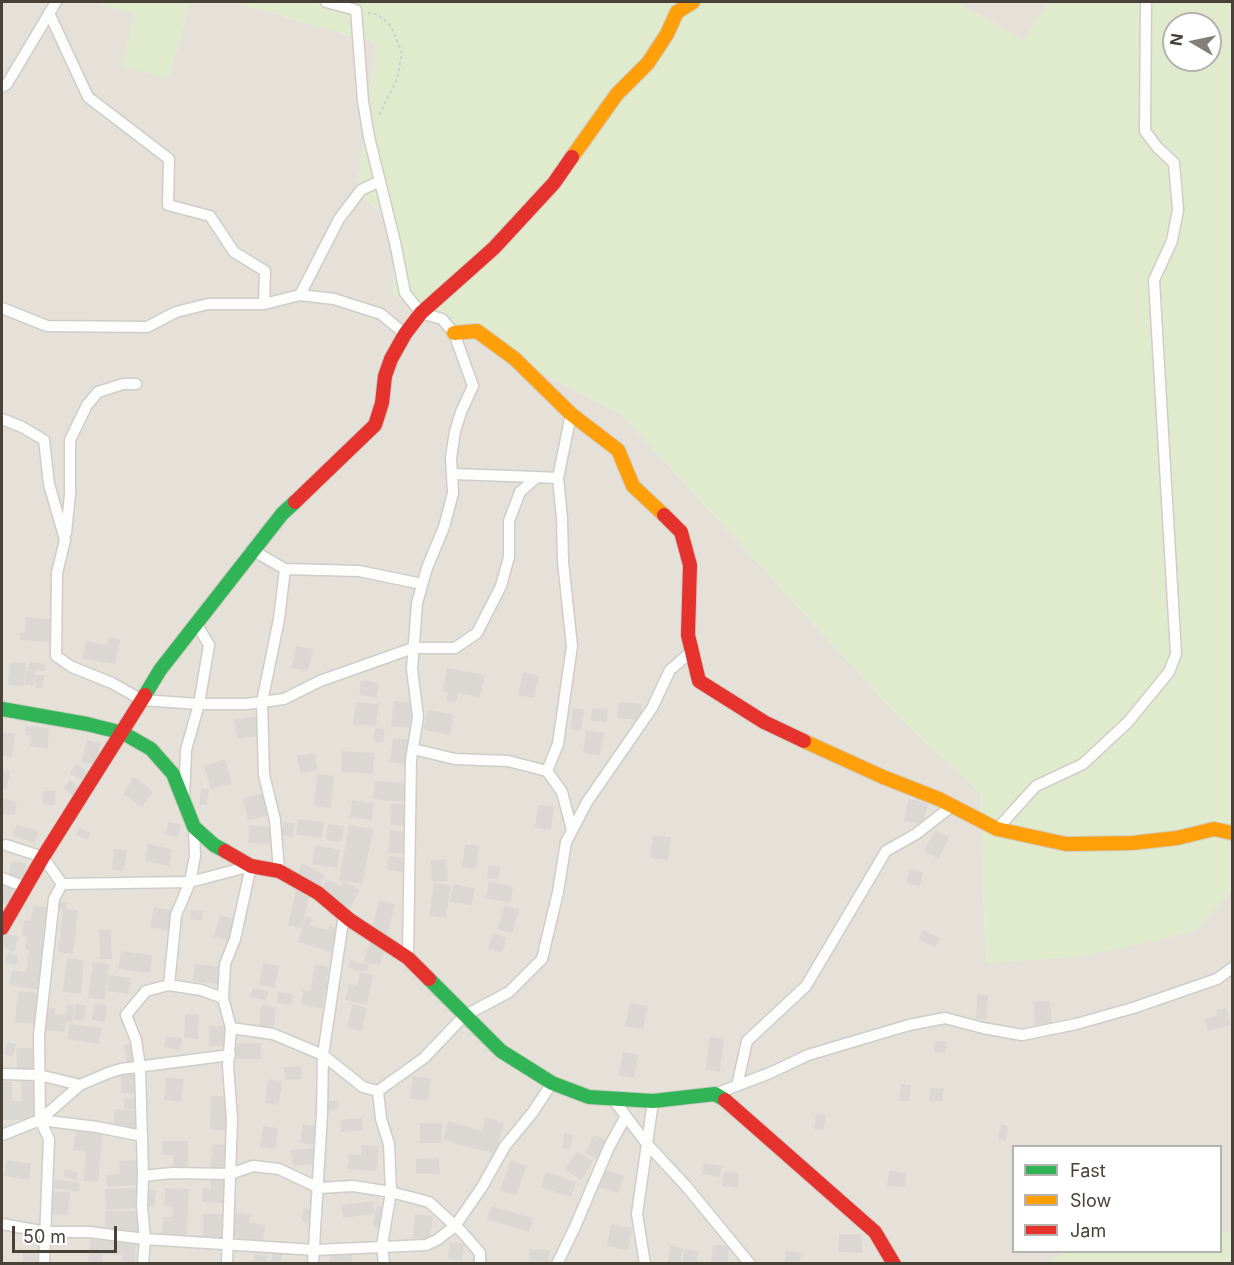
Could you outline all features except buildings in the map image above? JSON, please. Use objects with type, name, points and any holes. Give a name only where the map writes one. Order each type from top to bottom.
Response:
[{"type":"street","points":[[2,87],[7,84],[56,2]]},
{"type":"street","points":[[326,2],[356,10],[363,101],[369,137],[405,293],[421,313],[442,320],[454,333],[473,386],[455,431],[451,458],[453,493],[444,527],[417,603],[412,669],[418,717],[413,749],[410,803],[408,958]]},
{"type":"street","points":[[2,928],[43,857],[123,733],[160,670],[282,514],[375,425],[382,404],[384,376],[405,334],[421,313],[494,248],[554,183],[617,94],[648,63],[667,34],[677,12],[693,2]]},
{"type":"street","points":[[997,829],[1036,786],[1083,764],[1128,722],[1169,672],[1176,654],[1154,280],[1172,242],[1178,210],[1174,163],[1157,147],[1145,131],[1146,2]]},
{"type":"street","points":[[49,13],[88,97],[169,159],[168,205],[210,216],[234,252],[265,271],[264,303]]},
{"type":"street","points":[[300,295],[339,219],[361,190],[378,182]]},
{"type":"street","points":[[2,308],[47,326],[147,327],[176,312],[208,304],[264,303],[300,295],[334,299],[381,314],[405,334]]},
{"type":"street","points":[[454,333],[477,331],[515,358],[571,414],[618,450],[633,486],[681,532],[690,565],[688,635],[699,681],[755,717],[883,777],[952,806],[997,829],[1066,844],[1132,843],[1214,829],[1233,833]]},
{"type":"street","points":[[136,384],[123,384],[98,392],[87,405],[70,440],[70,494],[65,540],[57,573],[56,656],[72,667],[112,683],[142,700],[199,704],[284,699],[320,681],[413,648],[455,648],[477,633],[504,576],[509,557],[509,521],[520,492],[537,477]]},
{"type":"street","points":[[548,771],[558,744],[572,646],[563,562],[558,478],[571,414]]},
{"type":"street","points":[[2,419],[44,440],[50,484],[65,540]]},
{"type":"street","points":[[452,474],[558,478]]},
{"type":"street","points":[[252,550],[285,569],[359,571],[422,584]]},
{"type":"street","points":[[279,871],[275,820],[264,775],[262,702],[279,619],[285,569]]},
{"type":"street","points":[[184,801],[186,750],[199,704],[209,645],[196,623]]},
{"type":"street","points":[[378,1091],[424,1058],[464,1016],[509,992],[542,959],[558,892],[566,842],[587,802],[652,708],[670,670],[692,651]]},
{"type":"street","points":[[2,708],[123,733],[151,749],[173,774],[194,828],[195,856],[190,882],[176,915],[170,985]]},
{"type":"street","points":[[413,749],[455,759],[508,761],[548,771],[562,792],[572,830]]},
{"type":"street","points":[[737,1086],[747,1041],[806,986],[886,851],[916,834],[952,806]]},
{"type":"street","points":[[194,828],[214,845],[251,866],[279,871],[318,893],[344,915],[408,958],[501,1051],[552,1083],[589,1097],[653,1101],[715,1094],[808,1054],[909,1025],[945,1018],[1022,1035],[1076,1024],[1133,1008],[1217,979],[1233,968]]},
{"type":"street","points":[[6,845],[43,857],[62,885]]},
{"type":"street","points":[[62,885],[190,882],[251,866]]},
{"type":"street","points":[[227,1263],[232,1119],[231,1028],[223,998],[225,964],[235,939],[251,866]]},
{"type":"street","points":[[2,878],[26,887]]},
{"type":"street","points":[[44,1263],[49,1139],[40,1120],[39,1035],[54,899],[62,885]]},
{"type":"street","points":[[313,1263],[319,1188],[322,1055],[344,915]]},
{"type":"street","points":[[143,1263],[145,1239],[142,1207],[144,1176],[140,1066],[136,1040],[126,1015],[146,991],[170,985],[201,990],[223,998]]},
{"type":"street","points":[[231,1028],[273,1034],[322,1055],[363,1087],[378,1091]]},
{"type":"street","points":[[2,1135],[40,1120],[80,1085],[108,1073],[140,1066],[230,1055]]},
{"type":"street","points":[[2,1074],[39,1075],[80,1085]]},
{"type":"street","points":[[2,1224],[46,1232],[89,1233],[315,1250],[382,1245],[426,1245],[437,1240],[455,1226],[482,1187],[505,1146],[533,1112],[552,1083]]},
{"type":"street","points":[[378,1091],[381,1119],[388,1144],[391,1192],[382,1245],[384,1263]]},
{"type":"street","points":[[715,1094],[725,1100],[875,1232],[894,1263]]},
{"type":"street","points":[[613,1099],[647,1144],[686,1186],[750,1263]]},
{"type":"street","points":[[645,1263],[638,1214],[653,1101]]},
{"type":"street","points":[[556,1263],[574,1229],[609,1147],[626,1116]]},
{"type":"street","points":[[40,1120],[142,1136]]},
{"type":"street","points":[[144,1176],[172,1173],[230,1174],[254,1166],[279,1168],[319,1188],[352,1186],[391,1192],[429,1202],[480,1253],[480,1263]]},
{"type":"path","points":[[356,10],[377,14],[391,26],[402,53],[397,79],[369,137]]},
{"type":"shaded area","points":[[2,2],[94,2],[134,13],[169,78],[190,2],[233,2],[376,43],[357,194],[395,222],[393,295],[622,415],[899,717],[980,793],[986,963],[1193,932],[1232,890],[1232,1233],[1222,1232],[1222,1145],[1012,1145],[1012,1253],[1062,1253],[1050,1263],[2,1264]]},
{"type":"shaded area","points":[[956,2],[1049,2],[1023,40]]},
{"type":"green space","points":[[94,2],[190,2],[169,78],[122,67],[134,13]]},
{"type":"green space","points":[[233,2],[956,2],[1023,40],[1049,2],[1232,2],[1232,890],[1193,932],[1080,957],[986,963],[980,793],[899,717],[622,415],[393,295],[395,222],[357,194],[376,43]]},
{"type":"green space","points":[[1222,1232],[1232,1233],[1232,1263],[1050,1263],[1062,1253],[1222,1253]]},
{"type":"traffic: fast","points":[[145,695],[160,670],[282,514],[295,502]]},
{"type":"traffic: fast","points":[[2,709],[87,724],[123,733],[151,749],[173,774],[194,827],[214,845],[225,851]]},
{"type":"traffic: fast","points":[[429,979],[501,1051],[552,1083],[589,1097],[653,1101],[715,1094],[725,1100]]},
{"type":"traffic: slow","points":[[572,157],[617,94],[648,63],[667,34],[677,12],[693,2]]},
{"type":"traffic: slow","points":[[454,333],[477,331],[515,359],[571,414],[618,450],[633,486],[664,515]]},
{"type":"traffic: slow","points":[[804,741],[883,777],[939,799],[997,829],[1066,844],[1132,843],[1177,838],[1214,829],[1232,833]]},
{"type":"traffic: jam","points":[[295,502],[375,425],[382,403],[385,376],[391,359],[405,334],[421,313],[494,248],[554,183],[572,157]]},
{"type":"traffic: jam","points":[[664,515],[681,532],[690,565],[688,635],[699,681],[764,722],[804,741]]},
{"type":"traffic: jam","points":[[2,928],[43,857],[145,695]]},
{"type":"traffic: jam","points":[[225,851],[251,866],[279,871],[318,893],[350,920],[408,958],[429,979]]},
{"type":"traffic: jam","points":[[725,1100],[875,1232],[894,1264]]}]
